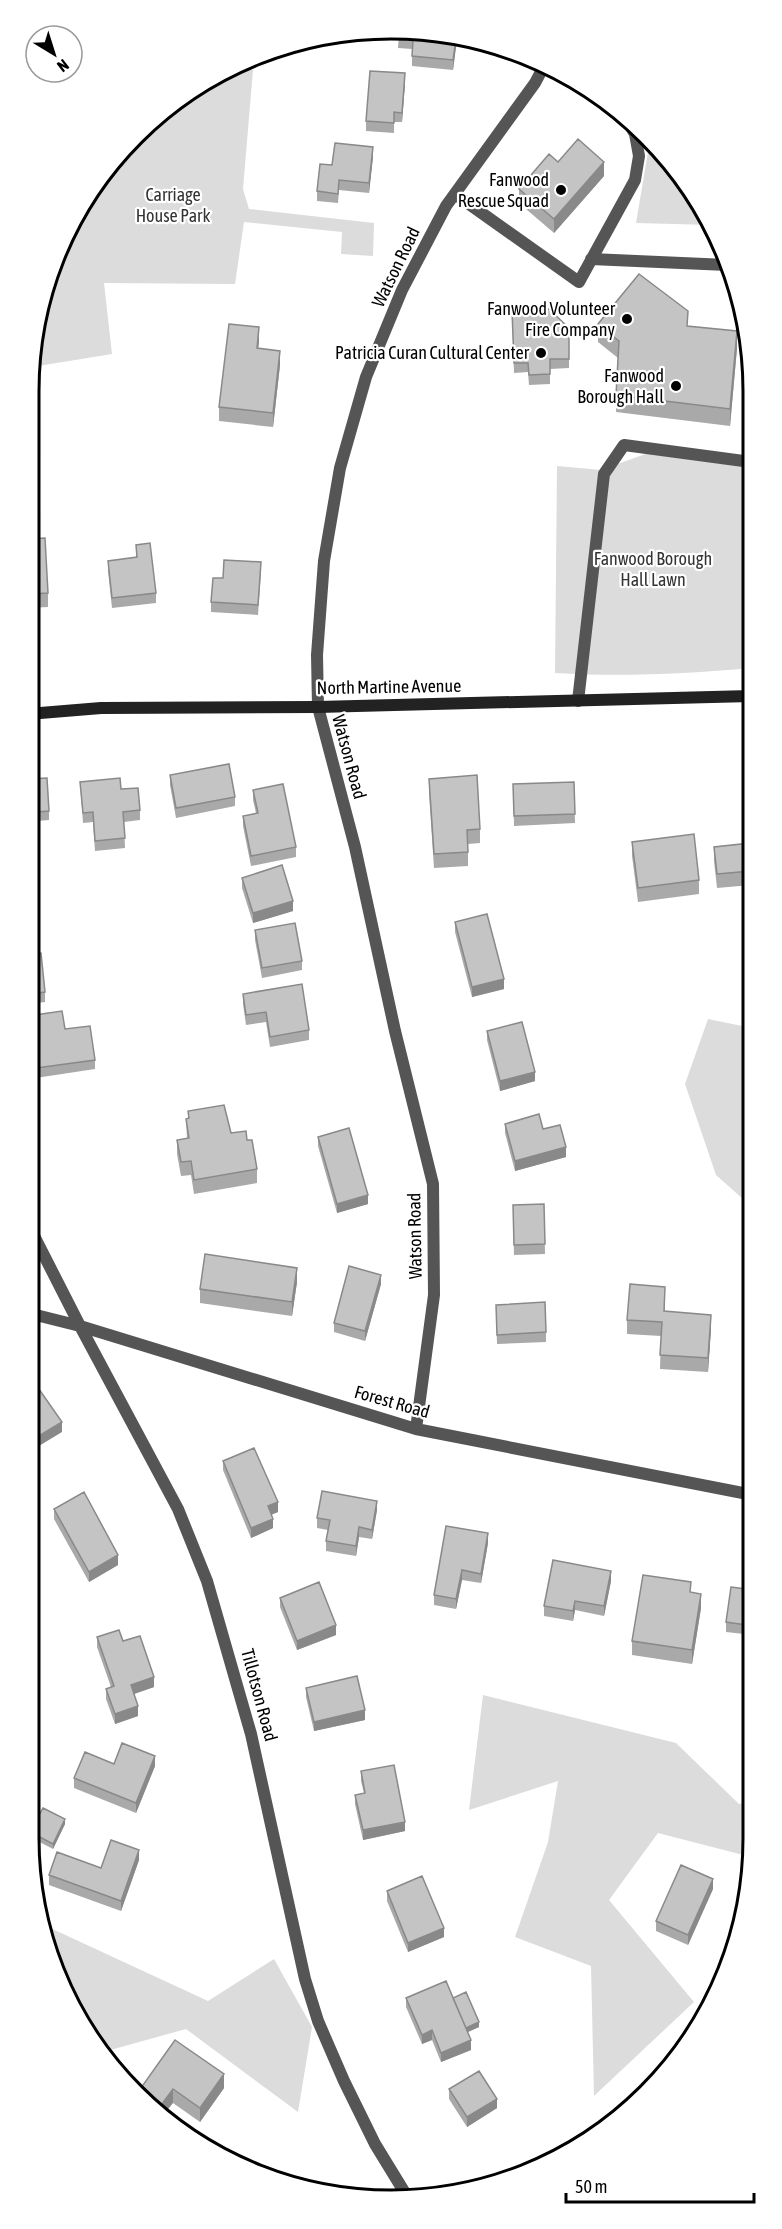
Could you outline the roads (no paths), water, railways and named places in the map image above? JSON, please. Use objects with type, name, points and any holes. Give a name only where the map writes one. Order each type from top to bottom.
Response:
[{"type":"main road","name":"North Martine Avenue","points":[[39,713],[101,708],[318,707],[743,696]]},
{"type":"street","name":"Watson Road","points":[[416,1429],[434,1296],[433,1184],[394,1031],[355,848],[318,707],[317,655],[324,561],[340,468],[366,377],[402,290],[456,194],[541,72]]},
{"type":"street","points":[[456,194],[579,282],[635,180],[639,156],[635,137]]},
{"type":"street","points":[[591,259],[719,265]]},
{"type":"street","points":[[578,701],[604,474],[624,445],[743,461]]},
{"type":"street","name":"Tillotson Road","points":[[39,1246],[178,1509],[207,1581],[251,1734],[305,1979],[318,2021],[370,2133],[403,2189]]},
{"type":"street","name":"Forest Road","points":[[39,1316],[80,1326],[416,1429],[743,1493]]},
{"type":"place","name":"Fanwood Rescue Squad","points":[[561,190]]},
{"type":"place","name":"Fanwood Volunteer Fire Company","points":[[627,319]]},
{"type":"place","name":"Patricia Curan Cultural Center","points":[[541,353]]},
{"type":"place","name":"Fanwood Borough Hall","points":[[676,386]]},
{"type":"park label","name":"Carriage House Park","points":[[173,205]]},
{"type":"park label","name":"Fanwood Borough Hall Lawn","points":[[653,569]]}]
